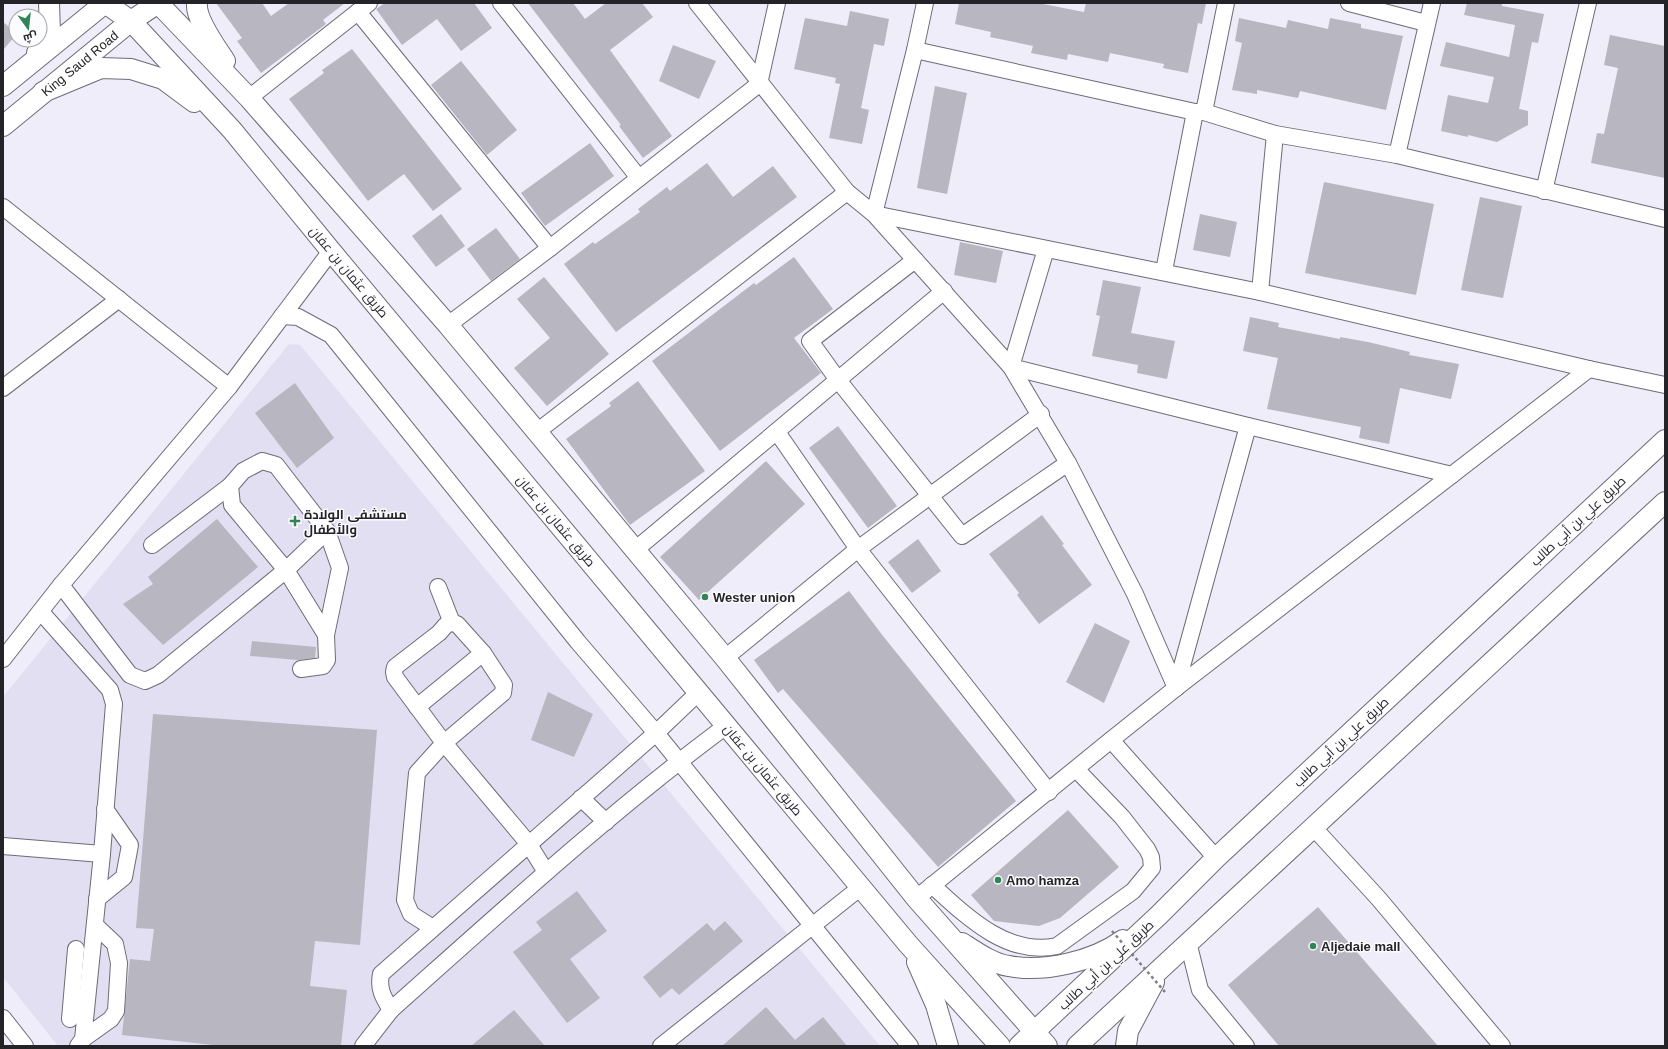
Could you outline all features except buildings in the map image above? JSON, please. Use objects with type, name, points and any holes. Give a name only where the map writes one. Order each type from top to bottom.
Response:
[{"type":"main road","points":[[6,84],[36,55],[50,32],[50,3]]},
{"type":"main road","points":[[6,84],[105,3]]},
{"type":"main road","name":"طريق عثمان بن عفان","points":[[105,3],[131,21],[232,130],[908,944],[1000,1046]]},
{"type":"main road","points":[[158,3],[247,96],[448,325],[538,431],[725,658],[916,898],[1041,1039]]},
{"type":"main road","name":"King Saud Road","points":[[3,126],[131,21],[158,3]]},
{"type":"main road","points":[[197,3],[196,9],[202,23],[247,96]]},
{"type":"main road","points":[[43,92],[101,68],[131,70],[162,79],[232,130]]},
{"type":"main road","name":"طريق علي بن أبي طالب","points":[[1019,1046],[1041,1039],[1159,915],[1216,858],[1665,440]]},
{"type":"main road","points":[[1077,1046],[1665,502]]},
{"type":"main road","points":[[949,936],[981,955],[1008,966],[1049,968],[1087,957],[1113,947],[1159,915]]},
{"type":"main road","points":[[908,944],[936,1005],[948,1046]]},
{"type":"main road","points":[[1126,1046],[1128,1031],[1164,965]]},
{"type":"street","points":[[501,3],[639,178]]},
{"type":"street","points":[[697,3],[847,192],[874,214],[1011,367],[1041,414],[1068,463],[1135,594],[1176,688]]},
{"type":"street","points":[[448,325],[550,248],[760,84],[777,3]]},
{"type":"street","points":[[874,214],[915,50],[925,3]]},
{"type":"street","points":[[1164,271],[1199,112],[1226,3]]},
{"type":"street","points":[[1349,3],[1426,23]]},
{"type":"street","points":[[1397,155],[1426,23],[1432,3]]},
{"type":"street","points":[[1544,191],[1588,3]]},
{"type":"street","points":[[247,96],[363,7],[550,248]]},
{"type":"street","points":[[915,50],[1199,112],[1275,134],[1397,155],[1665,219]]},
{"type":"street","points":[[1260,292],[1275,134]]},
{"type":"street","points":[[538,431],[847,192]]},
{"type":"street","points":[[3,207],[229,387]]},
{"type":"street","points":[[874,214],[1164,271],[1589,369],[1665,385]]},
{"type":"street","points":[[1011,367],[1046,249]]},
{"type":"street","points":[[3,659],[61,585],[229,387],[331,251]]},
{"type":"street","points":[[915,260],[810,341],[838,380],[962,536],[1068,463]]},
{"type":"street","points":[[635,550],[944,291]]},
{"type":"street","points":[[3,388],[119,299]]},
{"type":"street","points":[[282,316],[298,317],[331,335],[578,642],[656,733],[910,1046]]},
{"type":"street","points":[[1011,367],[1452,475]]},
{"type":"street","points":[[916,898],[1176,688],[1589,369]]},
{"type":"street","points":[[725,658],[858,549],[1041,414]]},
{"type":"street","points":[[1176,688],[1248,426]]},
{"type":"street","points":[[777,432],[858,549],[1049,792]]},
{"type":"street","points":[[152,545],[230,486],[243,471],[262,461],[276,465],[327,531],[340,568],[326,636],[327,660],[323,666],[301,669]]},
{"type":"street","points":[[230,486],[232,505],[286,570],[326,636]]},
{"type":"street","points":[[61,585],[130,675],[145,681],[158,675],[286,570],[327,531]]},
{"type":"street","points":[[438,587],[452,623]]},
{"type":"street","points":[[41,612],[110,690],[114,704],[95,925],[80,1043]]},
{"type":"street","points":[[433,928],[411,914],[405,900],[417,773],[444,743],[503,693],[504,685],[483,653],[457,624],[452,623],[446,625],[439,633],[395,667],[395,677],[444,743],[528,843],[546,872]]},
{"type":"street","points":[[417,707],[483,653]]},
{"type":"street","points":[[110,690],[130,675]]},
{"type":"street","points":[[391,1010],[381,993],[379,984],[381,974],[528,843],[656,733],[699,692]]},
{"type":"street","points":[[363,1046],[391,1010],[546,872],[678,762],[726,726]]},
{"type":"street","points":[[1111,740],[1216,858]]},
{"type":"street","points":[[932,885],[968,918],[1001,938],[1031,948],[1057,946],[1133,891],[1152,868],[1152,857],[1122,817],[1076,769]]},
{"type":"street","points":[[581,798],[606,822]]},
{"type":"street","points":[[97,899],[124,877],[130,845],[105,809]]},
{"type":"street","points":[[1314,828],[1380,899],[1502,1046]]},
{"type":"street","points":[[3,846],[102,854]]},
{"type":"street","points":[[661,1046],[861,887]]},
{"type":"street","points":[[80,1043],[111,1019],[116,1011],[119,963],[115,944],[95,925]]},
{"type":"street","points":[[1188,942],[1200,990],[1246,1046]]},
{"type":"street","points":[[70,1019],[76,949]]},
{"type":"street","points":[[3,1018],[25,1046]]},
{"type":"path","points":[[1112,932],[1165,992]]},
{"type":"shaded area","name":"مستشفى الولادة والأطفال","points":[[289,344],[300,345],[880,1046],[58,1046],[3,977],[3,697]]},
{"type":"place","name":"مستشفى الولادة والأطفال","points":[[295,521]]},
{"type":"place","name":"Wester union","points":[[705,597]]},
{"type":"place","name":"Amo hamza","points":[[998,880]]},
{"type":"place","name":"Aljedaie mall","points":[[1313,946]]}]
